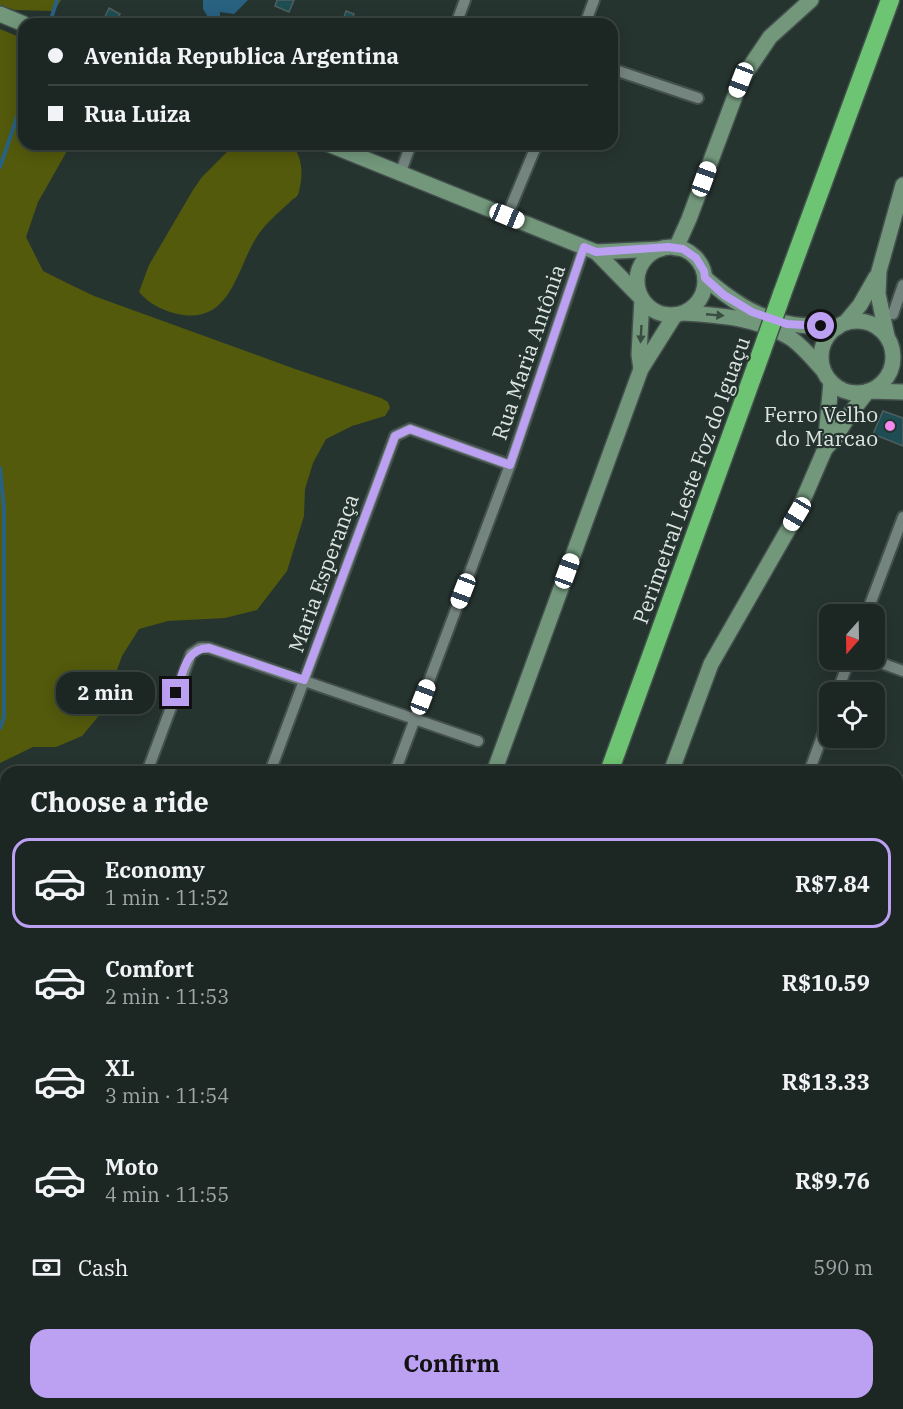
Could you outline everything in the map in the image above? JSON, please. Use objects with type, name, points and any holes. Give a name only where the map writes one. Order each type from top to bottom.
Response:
[{"type":"highway","name":"Perimetral Leste Foz do Iguaçu","points":[[611,766],[890,0]]},
{"type":"street","points":[[458,18],[465,0]]},
{"type":"street","points":[[587,18],[594,0]]},
{"type":"street","points":[[641,369],[639,355],[642,298],[638,284],[639,269],[648,256],[668,248],[689,219],[741,80],[770,37],[811,0]]},
{"type":"street","points":[[0,14],[18,22]]},
{"type":"street","points":[[618,71],[698,98]]},
{"type":"street","points":[[342,150],[590,250],[647,304],[660,313],[728,316],[747,320],[779,333],[801,347],[831,382],[844,391],[860,393],[876,388],[887,377],[898,359],[887,338],[878,294],[879,271],[903,185]]},
{"type":"street","points":[[400,174],[409,150]]},
{"type":"street","points":[[507,216],[534,150]]},
{"type":"street","points":[[496,766],[641,369],[678,314],[695,306],[700,300],[705,286],[704,271],[696,258],[683,249],[590,250]]},
{"type":"street","name":"Rua Maria Antônia","points":[[397,766],[590,250]]},
{"type":"street","points":[[705,278],[724,295],[752,312],[787,324],[841,325],[860,305],[879,271]]},
{"type":"street","points":[[893,314],[903,285]]},
{"type":"street","points":[[822,369],[820,361],[822,345],[831,331],[841,325],[853,321],[869,323],[887,338]]},
{"type":"street","points":[[673,766],[711,664],[797,514],[825,449],[831,382]]},
{"type":"street","points":[[868,391],[903,392]]},
{"type":"street","points":[[825,449],[868,391]]},
{"type":"street","name":"Maria Esperança","points":[[272,766],[395,436],[410,429],[510,465]]},
{"type":"street","points":[[870,604],[903,517]]},
{"type":"street","points":[[149,766],[191,654],[200,648],[209,648],[478,741]]},
{"type":"street","points":[[885,664],[903,671]]},
{"type":"street","points":[[811,766],[819,745]]},
{"type":"green space","points":[[0,0],[61,0],[54,11],[15,10],[0,5]]},
{"type":"green space","points":[[0,29],[18,36],[18,150],[68,150],[38,202],[26,237],[43,271],[94,296],[381,398],[388,402],[390,408],[385,416],[352,426],[326,439],[313,463],[305,489],[304,516],[287,571],[257,610],[225,618],[168,621],[139,629],[122,656],[102,712],[82,736],[56,747],[33,747],[0,763]]},
{"type":"green space","points":[[229,150],[295,150],[301,164],[298,194],[273,217],[258,235],[223,301],[212,310],[199,315],[183,315],[164,310],[148,301],[139,292],[149,265],[202,177]]},
{"type":"water","points":[[203,0],[248,0],[234,14],[220,12],[220,16],[224,18],[208,18],[203,9]]},
{"type":"building","points":[[277,0],[294,0],[289,12],[275,6]]},
{"type":"building","points":[[109,8],[120,14],[118,18],[104,18]]},
{"type":"building","points":[[346,11],[354,14],[353,18],[344,18]]},
{"type":"building","name":"Ferro Velho do Marcao","points":[[883,411],[903,418],[903,446],[873,434]]},
{"type":"waterway","points":[[51,18],[57,0]]},
{"type":"waterway","points":[[0,167],[18,114]]},
{"type":"waterway","points":[[0,468],[4,508],[4,717],[0,728]]},
{"type":"place","name":"Ferro Velho do Marcao","points":[[890,426]]},
{"type":"route","points":[[176,693],[191,654],[200,648],[209,648],[304,680],[395,436],[410,429],[510,465],[584,247],[596,252],[668,247],[683,249],[701,264],[705,278],[724,295],[752,312],[787,324],[821,326]]}]
